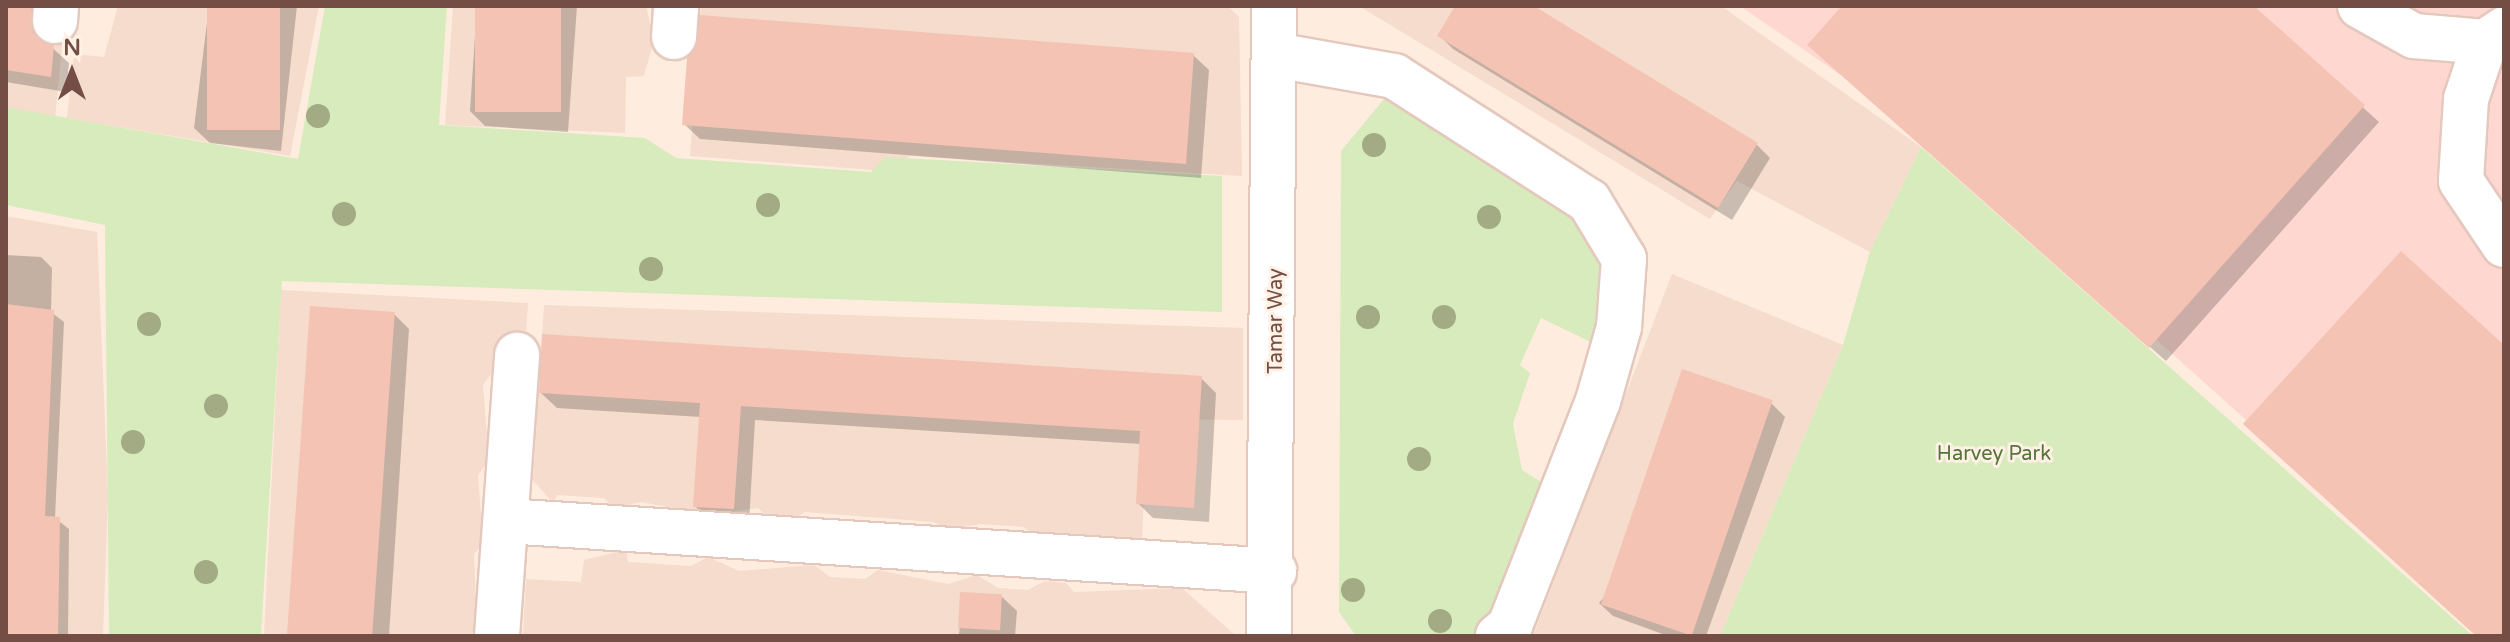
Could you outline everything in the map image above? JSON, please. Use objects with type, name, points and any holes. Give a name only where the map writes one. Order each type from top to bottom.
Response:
[{"type":"street","name":"Tamar Way","points":[[1269,636],[1274,571],[1274,6]]},
{"type":"street","points":[[2360,6],[2414,36],[2494,36],[2466,99],[2461,181],[2504,245]]},
{"type":"street","points":[[1275,55],[1394,76],[1589,201],[1624,259],[1619,327],[1598,401],[1510,626],[1498,636]]},
{"type":"street","points":[[497,636],[517,355]]},
{"type":"street","points":[[506,521],[1274,571]]},
{"type":"shaded area","points":[[6,6],[66,6],[55,119],[6,111]]},
{"type":"shaded area","points":[[118,6],[319,6],[290,156],[67,118],[74,54],[104,57]]},
{"type":"shaded area","points":[[453,6],[646,6],[654,40],[644,76],[626,77],[625,133],[445,125]]},
{"type":"shaded area","points":[[701,6],[1228,6],[1239,17],[1242,176],[910,156],[886,171],[690,156]]},
{"type":"shaded area","points":[[1359,6],[1721,6],[1921,147],[1870,252],[1737,181],[1710,219]]},
{"type":"shaded area","points":[[1740,6],[2504,6],[2504,636],[2487,636],[1927,134]]},
{"type":"shaded area","points":[[6,216],[97,232],[108,495],[103,636],[6,636]]},
{"type":"shaded area","points":[[1672,274],[1843,345],[1720,636],[1533,636]]},
{"type":"shaded area","points":[[281,290],[528,303],[525,352],[495,353],[494,370],[483,385],[489,461],[478,475],[483,544],[474,554],[477,629],[468,636],[264,636]]},
{"type":"shaded area","points":[[544,305],[1243,328],[1243,420],[1147,419],[1142,542],[1036,537],[1024,527],[981,524],[947,530],[934,522],[805,512],[791,521],[769,519],[758,508],[710,515],[641,502],[614,508],[604,498],[557,495],[553,503],[533,480]]},
{"type":"shaded area","points":[[617,552],[627,553],[628,562],[691,566],[708,557],[739,571],[814,565],[830,577],[865,579],[878,570],[948,584],[977,575],[998,588],[1028,590],[1045,581],[1066,583],[1074,592],[1182,588],[1236,636],[523,636],[526,579],[581,582],[584,560]]},
{"type":"green space","points":[[325,6],[447,6],[439,125],[645,138],[676,158],[871,172],[885,157],[1222,176],[1222,312],[282,281],[261,636],[109,636],[105,225],[6,205],[6,107],[298,159]]},
{"type":"green space","points":[[1388,94],[1580,204],[1607,280],[1593,343],[1541,318],[1520,365],[1530,373],[1513,424],[1522,470],[1544,484],[1495,610],[1475,636],[1356,636],[1339,612],[1341,151]]},
{"type":"green space","name":"Harvey Park","points":[[1921,147],[2473,636],[1720,636],[1843,345],[1870,252]]},
{"type":"building","points":[[6,6],[31,6],[33,33],[54,46],[51,77],[6,70]]},
{"type":"building","points":[[207,6],[280,6],[280,130],[207,130]]},
{"type":"building","points":[[475,6],[561,6],[561,112],[475,112]]},
{"type":"building","points":[[1455,6],[1534,6],[1758,143],[1718,208],[1437,36]]},
{"type":"building","points":[[1842,6],[2254,6],[2365,105],[2149,348],[1807,45]]},
{"type":"building","points":[[700,15],[1194,53],[1186,164],[682,125],[687,58]]},
{"type":"building","points":[[2401,251],[2504,345],[2504,636],[2476,636],[2243,424]]},
{"type":"building","points":[[6,304],[54,310],[45,516],[60,517],[58,636],[6,636]]},
{"type":"building","points":[[310,306],[395,312],[372,636],[287,636]]},
{"type":"building","points":[[542,334],[1202,376],[1194,508],[1136,504],[1140,431],[741,406],[734,509],[693,507],[700,403],[539,393]]},
{"type":"building","points":[[1682,369],[1773,400],[1692,636],[1601,604]]},
{"type":"building","points":[[960,592],[1002,594],[1000,630],[958,628]]}]
